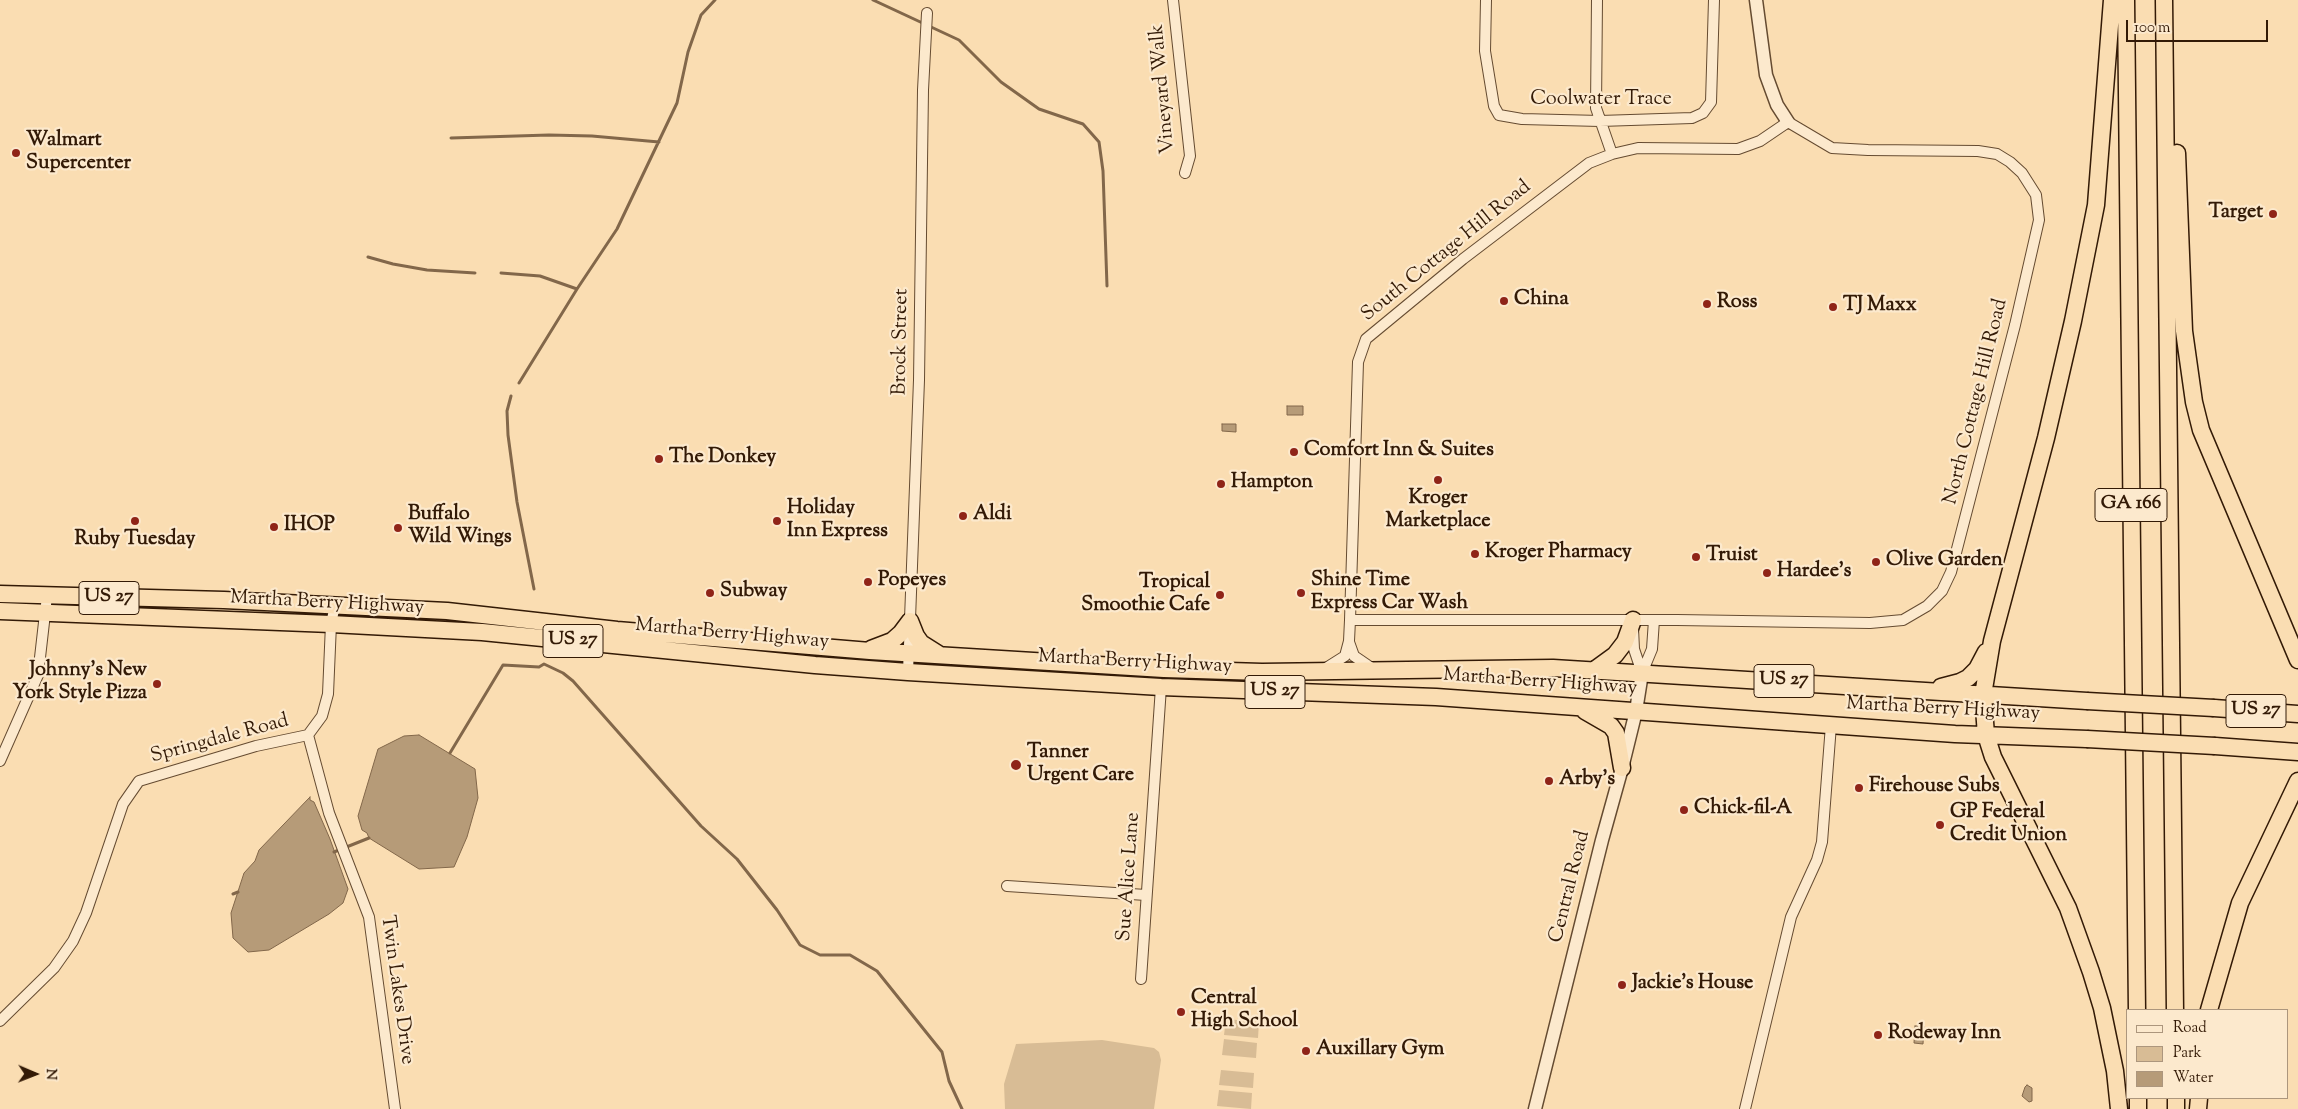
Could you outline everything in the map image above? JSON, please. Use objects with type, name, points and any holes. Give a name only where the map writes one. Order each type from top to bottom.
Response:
[{"type":"highway","points":[[2112,0],[2096,205],[2073,321],[2046,438],[1992,641],[1983,695],[1986,736],[1992,758],[2068,908],[2088,963],[2102,1008],[2115,1071],[2119,1109]]},
{"type":"highway","name":"GA 166","points":[[2126,0],[2137,1009]]},
{"type":"highway","name":"GA 166","points":[[2164,0],[2175,1009]]},
{"type":"highway","points":[[2165,51],[2175,107],[2182,296],[2188,365],[2194,402],[2201,430],[2298,660]]},
{"type":"highway","name":"Martha Berry Highway","points":[[0,594],[335,605],[447,611],[617,630],[864,651],[1164,669],[1262,672],[1522,668],[2298,714]]},
{"type":"highway","name":"Martha Berry Highway","points":[[0,611],[482,632],[815,665],[908,672],[1161,687],[1436,697],[1986,736],[2088,739],[2298,752]]},
{"type":"highway","points":[[1593,671],[1615,655],[1625,642],[1633,620]]},
{"type":"highway","points":[[864,651],[892,641],[910,621]]},
{"type":"highway","points":[[910,621],[916,636],[921,642],[942,656]]},
{"type":"highway","points":[[1926,691],[1968,678],[1981,664],[1992,641]]},
{"type":"highway","points":[[1161,687],[1164,669]]},
{"type":"highway","points":[[1578,707],[1611,726],[1616,733],[1622,768]]},
{"type":"highway","points":[[2209,1009],[2240,903],[2298,781]]},
{"type":"street","name":"Vineyard Walk","points":[[1173,0],[1190,156],[1185,173]]},
{"type":"street","name":"Coolwater Trace","points":[[1486,0],[1485,51],[1494,106],[1499,116],[1514,119],[1600,121],[1692,118],[1704,113],[1711,102],[1714,0]]},
{"type":"street","points":[[1597,0],[1596,108],[1612,154]]},
{"type":"street","points":[[1756,0],[1766,75],[1777,105],[1788,122]]},
{"type":"street","name":"Brock Street","points":[[908,672],[919,380],[923,90],[927,12]]},
{"type":"street","name":"South Cottage Hill Road","points":[[1349,641],[1358,362],[1366,339],[1463,259],[1589,163],[1612,154],[1638,148],[1738,149],[1760,141],[1788,122]]},
{"type":"street","name":"North Cottage Hill Road","points":[[1654,620],[1870,623],[1903,620],[1927,606],[1942,591],[1951,572],[2012,341],[2036,238],[2039,220],[2036,195],[2022,173],[1997,154],[1978,151],[1832,148],[1788,122]]},
{"type":"street","points":[[0,761],[38,675],[47,596]]},
{"type":"street","name":"Springdale Road","points":[[0,1021],[54,968],[73,941],[86,913],[123,804],[140,780],[256,746],[308,735],[322,716],[328,694],[331,624],[335,605]]},
{"type":"street","points":[[1350,620],[1654,620]]},
{"type":"street","name":"Central Road","points":[[1633,620],[1634,649],[1642,674]]},
{"type":"street","name":"Central Road","points":[[1535,1109],[1602,840],[1622,768],[1636,711],[1642,674],[1652,649],[1654,620]]},
{"type":"street","points":[[1349,641],[1354,656],[1360,662],[1375,670]]},
{"type":"street","points":[[1321,670],[1340,662],[1345,656],[1349,641]]},
{"type":"street","name":"Sue Alice Lane","points":[[1141,979],[1161,687]]},
{"type":"street","points":[[1745,1109],[1788,925],[1817,860],[1822,842],[1831,725]]},
{"type":"street","name":"Twin Lakes Drive","points":[[308,735],[330,813],[369,916],[395,1109]]},
{"type":"street","points":[[1007,886],[1146,895]]},
{"type":"green space","points":[[1226,1019],[1259,1022],[1258,1038],[1224,1035]]},
{"type":"green space","points":[[1224,1039],[1257,1043],[1256,1058],[1222,1055]]},
{"type":"green space","points":[[1102,1040],[1154,1048],[1159,1052],[1161,1060],[1154,1109],[1005,1109],[1004,1084],[1016,1044]]},
{"type":"green space","points":[[1221,1070],[1254,1073],[1253,1088],[1219,1085]]},
{"type":"green space","points":[[1219,1090],[1252,1093],[1251,1109],[1217,1106]]},
{"type":"water","points":[[1287,406],[1303,406],[1303,415],[1287,415]]},
{"type":"water","points":[[1222,424],[1236,424],[1236,432],[1222,431]]},
{"type":"water","points":[[419,735],[475,769],[478,798],[467,837],[454,867],[419,869],[369,838],[367,833],[362,830],[358,816],[378,749],[404,736]]},
{"type":"water","points":[[310,797],[330,839],[348,889],[343,903],[329,914],[269,950],[248,952],[233,938],[231,913],[244,873],[255,861],[259,850]]},
{"type":"water","points":[[1915,1026],[1924,1026],[1923,1044],[1914,1043]]},
{"type":"water","points":[[2027,1085],[2032,1088],[2032,1101],[2029,1102],[2022,1096]]},
{"type":"waterway","points":[[519,383],[577,289],[617,229],[677,103],[688,52],[701,15],[715,0]]},
{"type":"waterway","points":[[873,0],[959,40],[1001,82],[1039,109],[1083,124],[1099,142],[1103,171],[1107,286]]},
{"type":"waterway","points":[[451,138],[549,135],[592,136],[659,142]]},
{"type":"waterway","points":[[368,257],[427,270],[475,273]]},
{"type":"waterway","points":[[501,273],[540,276],[577,289]]},
{"type":"waterway","points":[[511,396],[507,411],[508,435],[517,502],[534,589]]},
{"type":"waterway","points":[[450,753],[503,665],[539,667],[544,664],[563,673],[573,681],[701,826],[737,859],[777,910],[800,945],[820,955],[850,955],[877,971],[942,1052],[949,1081],[962,1109]]},
{"type":"waterway","points":[[334,852],[369,838]]},
{"type":"waterway","points":[[233,894],[238,892]]},
{"type":"place","name":"Walmart Supercenter","points":[[16,153]]},
{"type":"place","name":"Target","points":[[2273,214]]},
{"type":"place","name":"China","points":[[1504,301]]},
{"type":"place","name":"Ross","points":[[1707,304]]},
{"type":"place","name":"TJ Maxx","points":[[1833,307]]},
{"type":"place","name":"Comfort Inn & Suites","points":[[1294,452]]},
{"type":"place","name":"The Donkey","points":[[659,459]]},
{"type":"place","name":"Kroger Marketplace","points":[[1438,480]]},
{"type":"place","name":"Hampton","points":[[1221,484]]},
{"type":"place","name":"Aldi","points":[[963,516]]},
{"type":"place","name":"Ruby Tuesday","points":[[135,521]]},
{"type":"place","name":"Holiday Inn Express","points":[[777,521]]},
{"type":"place","name":"IHOP","points":[[274,527]]},
{"type":"place","name":"Buffalo Wild Wings","points":[[398,528]]},
{"type":"place","name":"Kroger Pharmacy","points":[[1475,554]]},
{"type":"place","name":"Truist","points":[[1696,557]]},
{"type":"place","name":"Olive Garden","points":[[1876,562]]},
{"type":"place","name":"Hardee's","points":[[1767,573]]},
{"type":"place","name":"Popeyes","points":[[868,582]]},
{"type":"place","name":"Subway","points":[[710,593]]},
{"type":"place","name":"Shine Time Express Car Wash","points":[[1301,593]]},
{"type":"place","name":"Tropical Smoothie Cafe","points":[[1220,595]]},
{"type":"place","name":"Johnny's New York Style Pizza","points":[[157,684]]},
{"type":"place","name":"Tanner Urgent Care","points":[[1016,765]]},
{"type":"place","name":"Arby's","points":[[1549,781]]},
{"type":"place","name":"Firehouse Subs","points":[[1859,788]]},
{"type":"place","name":"Chick-fil-A","points":[[1684,810]]},
{"type":"place","name":"GP Federal Credit Union","points":[[1940,825]]},
{"type":"place","name":"Jackie's House","points":[[1622,985]]},
{"type":"place","name":"Central High School","points":[[1181,1012]]},
{"type":"place","name":"Rodeway Inn","points":[[1878,1035]]},
{"type":"place","name":"Auxillary Gym","points":[[1306,1051]]}]
